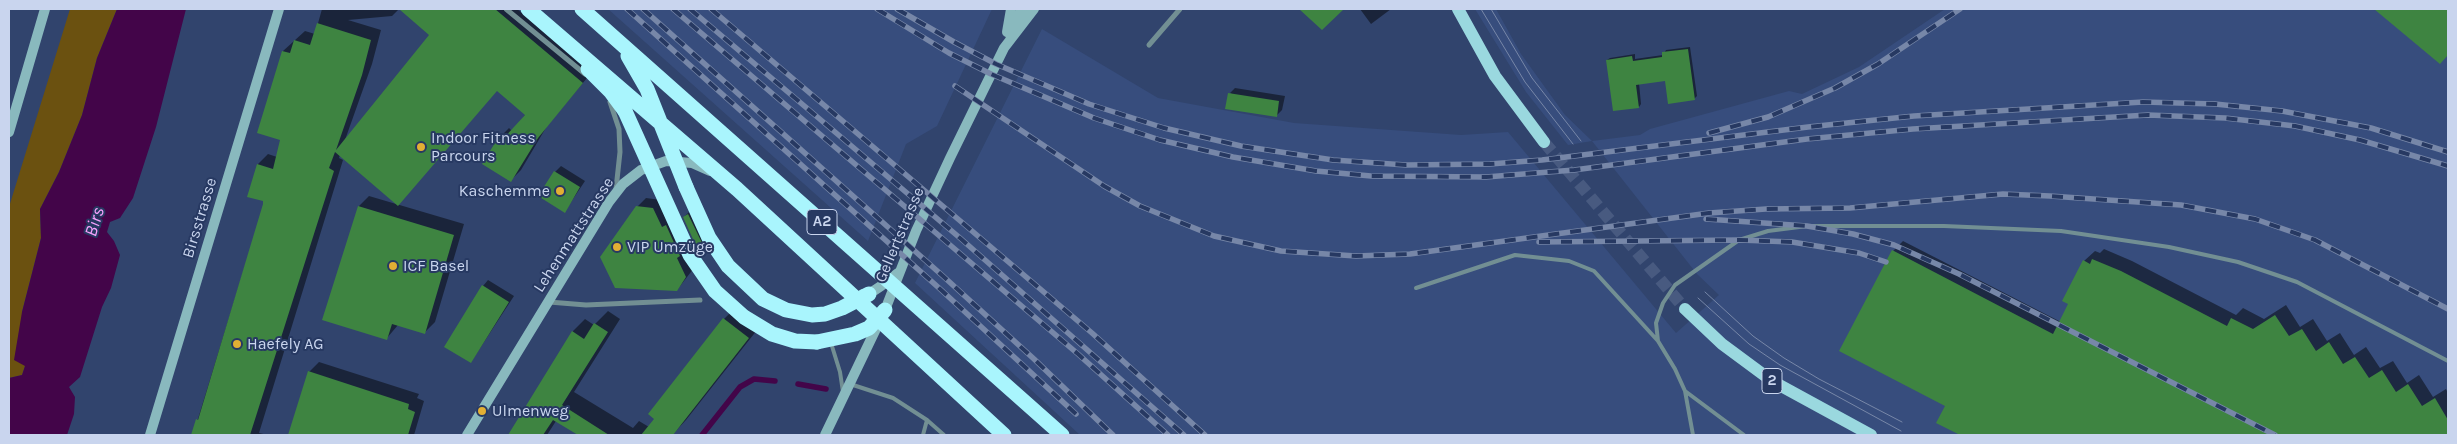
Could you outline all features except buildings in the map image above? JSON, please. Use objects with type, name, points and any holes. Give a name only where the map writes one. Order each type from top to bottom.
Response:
[{"type":"highway","points":[[518,9],[593,74],[612,92],[626,111],[690,255],[715,292],[744,317],[772,334],[795,340],[824,341],[855,334],[869,328],[885,310]]},
{"type":"highway","name":"A2","points":[[528,9],[738,189],[1004,435]]},
{"type":"highway","name":"A2","points":[[582,9],[1062,435]]},
{"type":"highway","points":[[591,9],[632,60],[648,89],[709,238],[728,266],[763,299],[786,310],[812,315],[825,314],[842,308],[868,294]]},
{"type":"main road","points":[[1458,9],[1495,76],[1544,142]]},
{"type":"main road","name":"2","points":[[1685,308],[1716,339],[1755,370],[1871,435]]},
{"type":"street","points":[[9,132],[44,9]]},
{"type":"street","name":"Birsstrasse","points":[[150,435],[278,9]]},
{"type":"street","points":[[506,9],[601,88],[613,106],[619,129],[620,152],[616,192]]},
{"type":"street","name":"Gellertstrasse","points":[[1004,48],[1012,9]]},
{"type":"street","points":[[1004,48],[1022,9]]},
{"type":"street","name":"Gellertstrasse","points":[[825,435],[885,310],[898,274],[950,158],[1004,48],[1034,9]]},
{"type":"street","points":[[1149,45],[1180,9]]},
{"type":"street","name":"Lehenmattstrasse","points":[[467,435],[616,192],[641,170],[666,161],[679,161],[704,168],[716,174],[837,288],[854,294],[868,294]]},
{"type":"street","points":[[868,294],[898,274]]},
{"type":"street","points":[[549,302],[586,306],[700,300]]},
{"type":"lane","points":[[1658,341],[1656,323],[1658,316],[1663,303],[1676,285],[1739,240],[1768,230],[1807,226],[1944,226],[2061,231],[2169,246],[2238,262],[2296,282],[2448,361]]},
{"type":"lane","points":[[1416,288],[1515,255],[1569,261],[1594,271],[1658,341],[1675,368],[1685,391],[1693,435]]},
{"type":"lane","points":[[824,341],[840,372],[843,398]]},
{"type":"lane","points":[[850,384],[893,398],[928,420],[944,435]]},
{"type":"lane","points":[[1685,391],[1744,435]]},
{"type":"lane","points":[[923,435],[928,420]]},
{"type":"shaded area","points":[[70,9],[117,9],[97,58],[82,115],[59,172],[40,209],[41,238],[22,312],[25,366],[22,375],[9,378],[9,207]]},
{"type":"shaded area","points":[[608,9],[992,9],[937,126],[906,144],[868,241]]},
{"type":"shaded area","points":[[1475,9],[1496,9],[1521,54],[1565,115],[1592,141],[1568,145],[1526,92]]},
{"type":"shaded area","points":[[1945,9],[2448,9],[2448,435],[1080,435],[915,283],[1042,29],[1158,98],[1294,123],[1461,135],[1508,132],[1676,333],[1719,295],[1697,274],[1592,141],[1640,135],[1650,129],[1789,91],[1802,94],[1859,67]]},
{"type":"water","name":"Birs","points":[[117,9],[186,9],[156,127],[133,198],[120,218],[110,222],[107,232],[114,241],[120,255],[111,288],[102,307],[80,377],[69,387],[75,397],[74,414],[67,435],[9,435],[9,378],[22,375],[25,366],[14,360],[22,312],[41,238],[40,209],[59,172],[82,115],[97,58]]},
{"type":"waterway","points":[[702,435],[740,387],[754,379],[775,381]]},
{"type":"waterway","points":[[798,384],[826,389]]},
{"type":"tunnel","points":[[1544,142],[1685,309]]},
{"type":"tram line","points":[[1481,9],[1525,82],[1573,144]]},
{"type":"tram line","points":[[1491,9],[1532,78],[1581,141]]},
{"type":"tram line","points":[[1705,292],[1753,336],[1784,358],[1819,379],[1902,422]]},
{"type":"tram line","points":[[1698,298],[1749,344],[1780,365],[1901,431]]},
{"type":"railway","points":[[627,9],[939,288],[1076,414]]},
{"type":"railway","points":[[643,9],[944,277],[1034,359],[1113,435]]},
{"type":"railway","points":[[673,9],[1078,354],[1168,435]]},
{"type":"railway","points":[[690,9],[960,238],[1184,435]]},
{"type":"railway","points":[[711,9],[1092,333],[1205,435]]},
{"type":"railway","points":[[877,9],[949,53],[991,74],[1094,118],[1160,140],[1233,157],[1316,171],[1371,176],[1486,177],[1574,170],[1807,139],[1913,129],[2148,115],[2225,118],[2295,126],[2360,140],[2448,166]]},
{"type":"railway","points":[[897,9],[996,64],[1089,104],[1164,128],[1241,146],[1333,160],[1406,165],[1490,164],[1542,160],[1808,127],[1914,116],[2143,102],[2215,104],[2282,111],[2371,128],[2448,152]]},
{"type":"railway","points":[[1709,133],[1768,117],[1835,88],[1878,64],[1960,9]]},
{"type":"railway","points":[[955,86],[1104,186],[1140,206],[1214,236],[1281,251],[1356,256],[1410,254],[1709,213],[1766,209],[1850,208],[2003,194],[2050,196],[2181,205],[2255,219],[2315,240],[2448,309]]},
{"type":"railway","points":[[1706,219],[1807,226],[1853,234],[1894,245],[1959,274],[2275,435]]},
{"type":"railway","points":[[1539,242],[1739,240],[1792,242],[1859,253],[1886,262]]},
{"type":"place","name":"Indoor Fitness Parcours","points":[[421,147]]},
{"type":"place","name":"Kaschemme","points":[[560,191]]},
{"type":"place","name":"VIP Umzüge","points":[[617,247]]},
{"type":"place","name":"ICF Basel","points":[[393,266]]},
{"type":"place","name":"Haefely AG","points":[[237,344]]},
{"type":"place","name":"Ulmenweg","points":[[482,411]]}]
